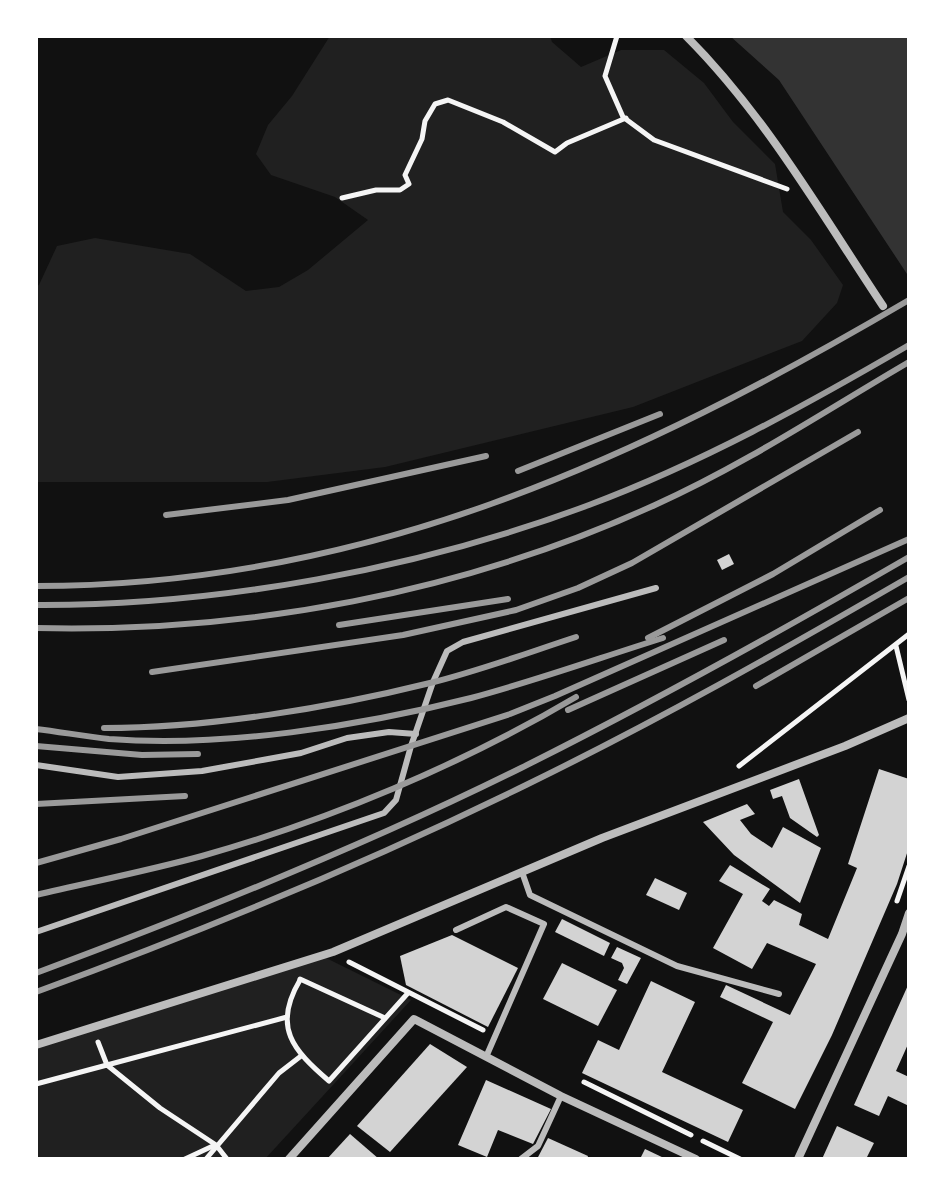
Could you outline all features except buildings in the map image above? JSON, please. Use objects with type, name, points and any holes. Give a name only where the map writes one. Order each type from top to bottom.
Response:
[{"type":"street","points":[[686,36],[716,66],[747,106],[883,306]]},
{"type":"street","points":[[36,1045],[333,952],[602,838],[845,746],[909,718]]},
{"type":"street","points":[[798,1159],[909,913]]},
{"type":"street","points":[[289,1159],[414,1019],[561,1096],[696,1159]]},
{"type":"lane","points":[[36,932],[384,813],[396,800],[422,709],[447,651],[463,642],[656,588]]},
{"type":"lane","points":[[36,765],[118,777],[202,771],[301,753],[347,738],[389,732],[416,734]]},
{"type":"lane","points":[[522,872],[530,895],[677,966],[779,994]]},
{"type":"lane","points":[[456,930],[506,907],[544,924],[486,1057]]},
{"type":"lane","points":[[521,1159],[538,1146],[561,1096]]},
{"type":"path","points":[[617,36],[605,76],[626,118],[654,140],[812,198]]},
{"type":"path","points":[[342,198],[376,190],[400,190],[409,184],[405,175],[422,139],[425,121],[435,104],[448,100],[503,122],[555,152],[567,143],[626,118]]},
{"type":"path","points":[[734,770],[909,634]]},
{"type":"path","points":[[896,646],[909,700]]},
{"type":"path","points":[[333,952],[495,1036]]},
{"type":"path","points":[[295,965],[300,979],[385,1018],[414,1019]]},
{"type":"path","points":[[300,979],[291,994],[287,1017],[293,1045],[329,1081],[408,993]]},
{"type":"path","points":[[36,1084],[287,1017]]},
{"type":"path","points":[[93,1027],[107,1065],[160,1108],[216,1145],[227,1159]]},
{"type":"path","points":[[206,1159],[279,1073],[301,1056]]},
{"type":"path","points":[[584,1082],[740,1159]]},
{"type":"path","points":[[185,1159],[216,1145]]},
{"type":"shaded area","points":[[330,36],[550,36],[552,42],[581,67],[621,50],[664,50],[704,83],[733,122],[775,164],[783,212],[811,240],[843,285],[837,303],[802,341],[633,407],[385,467],[267,482],[36,482],[36,286],[57,246],[95,238],[190,254],[246,291],[279,287],[308,270],[368,220],[335,197],[271,175],[256,154],[268,125],[292,96]]},
{"type":"shaded area","points":[[730,36],[909,36],[909,277],[779,80]]},
{"type":"shaded area","points":[[322,956],[411,1000],[265,1159],[36,1159],[36,1045]]},
{"type":"railway","points":[[36,586],[156,580],[272,564],[383,538],[492,504],[598,462],[702,413],[806,359],[909,300]]},
{"type":"railway","points":[[36,605],[105,604],[246,591],[387,565],[524,528],[631,489],[712,452],[909,345]]},
{"type":"railway","points":[[36,628],[116,628],[275,614],[430,584],[507,562],[582,536],[688,489],[752,455],[909,362]]},
{"type":"railway","points":[[518,471],[660,414]]},
{"type":"railway","points":[[152,672],[403,635],[516,610],[578,588],[632,563],[858,432]]},
{"type":"railway","points":[[166,515],[288,500],[486,456]]},
{"type":"railway","points":[[648,638],[773,574],[880,510]]},
{"type":"railway","points":[[36,863],[121,839],[510,714],[909,539]]},
{"type":"railway","points":[[36,973],[281,877],[462,797],[668,692],[909,557]]},
{"type":"railway","points":[[36,992],[284,895],[466,814],[672,710],[909,577]]},
{"type":"railway","points":[[756,686],[909,598]]},
{"type":"railway","points":[[339,625],[508,599]]},
{"type":"railway","points":[[104,728],[227,720],[351,701],[448,678],[576,637]]},
{"type":"railway","points":[[36,729],[109,739],[153,741],[244,737],[338,726],[471,698],[663,638]]},
{"type":"railway","points":[[568,710],[724,640]]},
{"type":"railway","points":[[36,895],[202,856],[298,826],[441,768],[576,697]]},
{"type":"railway","points":[[36,746],[142,755],[198,754]]},
{"type":"railway","points":[[36,804],[185,796]]}]
